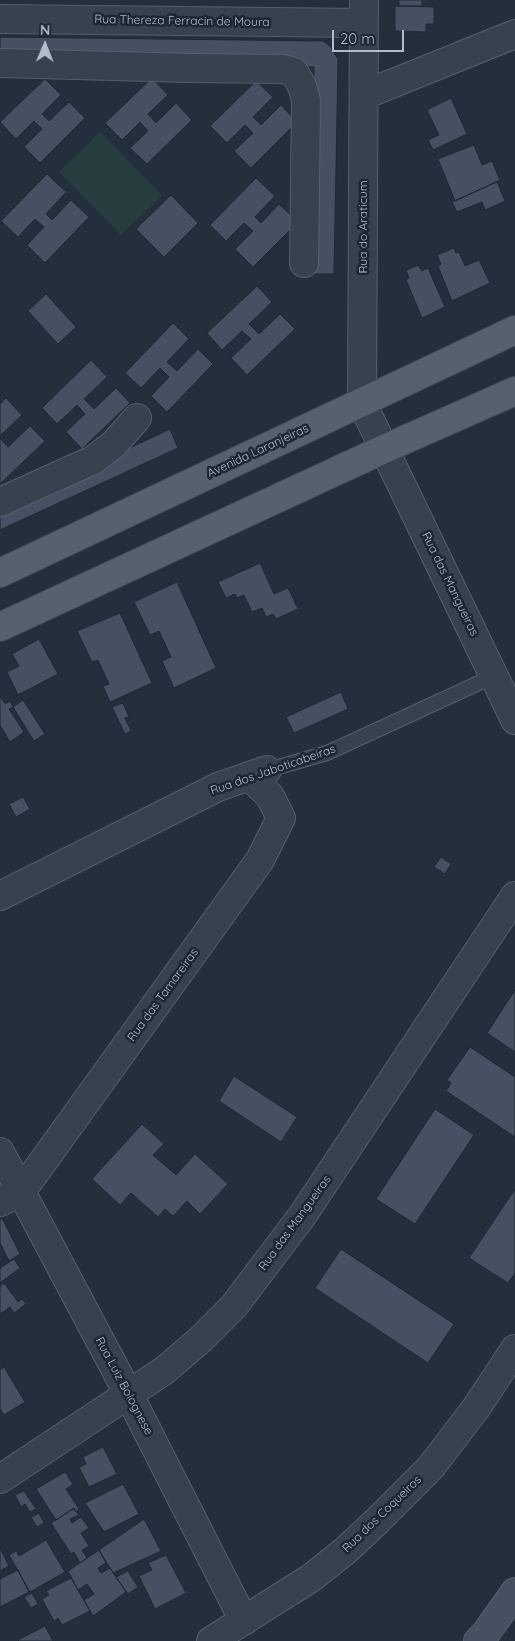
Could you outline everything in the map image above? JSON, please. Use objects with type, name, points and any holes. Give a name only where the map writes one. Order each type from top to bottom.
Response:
[{"type":"main road","name":"Avenida Laranjeiras","points":[[0,573],[515,330]]},
{"type":"main road","points":[[0,627],[384,449],[515,391]]},
{"type":"main road","points":[[478,1641],[486,1633],[515,1592]]},
{"type":"street","name":"Rua Thereza Ferracin de Moura","points":[[0,19],[364,12]]},
{"type":"street","name":"Rua do Araticum","points":[[364,12],[362,403],[384,449]]},
{"type":"street","points":[[364,95],[515,34]]},
{"type":"street","points":[[0,63],[283,69],[294,72],[302,86],[306,100],[304,263]]},
{"type":"street","points":[[0,502],[93,460],[114,444],[137,418]]},
{"type":"street","name":"Rua das Mangueiras","points":[[384,449],[515,720]]},
{"type":"street","name":"Rua dos Jaboticabeiras","points":[[0,896],[218,787],[259,773]]},
{"type":"street","name":"Rua das Tamareiras","points":[[11,1197],[260,860],[280,818],[259,773]]},
{"type":"street","name":"Rua das Mangueiras","points":[[0,1479],[165,1370],[201,1339],[240,1298],[302,1216],[515,896]]},
{"type":"street","name":"Rua Luiz Bolognese","points":[[0,1152],[11,1197],[129,1395],[244,1621]]},
{"type":"street","name":"Rua dos Coqueiros","points":[[211,1641],[311,1578],[345,1551],[376,1522],[431,1467],[476,1408],[515,1349]]},
{"type":"lane","name":"Rua dos Jaboticabeiras","points":[[259,773],[327,753],[494,676]]},
{"type":"green space","points":[[100,132],[162,195],[121,235],[59,172]]},
{"type":"building","points":[[399,0],[422,0],[422,6],[399,6]]},
{"type":"building","points":[[395,6],[434,7],[434,24],[426,24],[426,32],[395,31]]},
{"type":"building","points":[[0,37],[323,41],[330,46],[338,59],[334,274],[312,274],[314,67],[0,59]]},
{"type":"building","points":[[152,78],[168,95],[148,114],[156,123],[176,103],[192,120],[147,164],[130,148],[148,131],[140,122],[122,140],[105,123]]},
{"type":"building","points":[[45,79],[61,95],[42,114],[49,121],[69,102],[85,118],[40,163],[24,147],[42,129],[34,121],[16,139],[0,122]]},
{"type":"building","points":[[256,81],[273,97],[253,117],[261,125],[281,105],[297,122],[251,168],[234,151],[253,133],[245,125],[227,143],[210,126]]},
{"type":"building","points":[[451,98],[467,134],[433,150],[428,140],[439,135],[427,110]]},
{"type":"building","points":[[474,145],[482,165],[492,161],[500,180],[455,201],[438,159]]},
{"type":"building","points":[[47,174],[66,192],[46,214],[52,220],[71,200],[89,217],[45,263],[27,245],[44,227],[35,219],[18,237],[1,221]]},
{"type":"building","points":[[256,178],[275,196],[255,217],[261,223],[279,204],[298,222],[253,267],[235,249],[253,231],[244,223],[226,241],[210,225]]},
{"type":"building","points":[[497,182],[505,201],[485,210],[482,202],[457,212],[452,202]]},
{"type":"building","points":[[171,195],[198,223],[164,257],[136,229]]},
{"type":"building","points":[[454,248],[456,253],[459,252],[465,266],[479,260],[490,283],[452,301],[438,266],[441,264],[437,255]]},
{"type":"building","points":[[418,265],[422,271],[428,268],[445,307],[422,318],[406,280],[409,278],[406,270]]},
{"type":"building","points":[[257,286],[272,302],[249,324],[259,334],[280,314],[295,329],[247,375],[231,358],[251,339],[242,331],[222,350],[207,333]]},
{"type":"building","points":[[46,294],[76,327],[58,344],[28,311]]},
{"type":"building","points":[[173,323],[189,339],[167,362],[177,371],[198,349],[213,364],[167,412],[151,396],[169,377],[160,368],[141,388],[125,373]]},
{"type":"building","points":[[91,360],[107,377],[84,399],[94,409],[116,388],[130,403],[82,449],[66,432],[85,414],[77,405],[57,424],[42,408]]},
{"type":"building","points":[[6,398],[22,415],[0,436],[0,404]]},
{"type":"building","points":[[30,426],[45,441],[0,484],[0,438],[8,447]]},
{"type":"building","points":[[170,429],[178,448],[0,530],[0,509]]},
{"type":"building","points":[[260,563],[274,594],[288,588],[298,609],[276,619],[273,614],[266,617],[262,608],[252,612],[244,595],[237,598],[235,594],[226,598],[218,582]]},
{"type":"building","points":[[177,582],[216,668],[174,688],[162,661],[171,657],[159,631],[150,635],[134,602]]},
{"type":"building","points":[[120,613],[152,683],[110,702],[103,686],[109,684],[98,660],[92,662],[77,631]]},
{"type":"building","points":[[39,639],[58,674],[18,695],[7,672],[19,666],[12,654]]},
{"type":"building","points":[[341,692],[348,709],[294,733],[286,717]]},
{"type":"building","points":[[0,696],[5,704],[10,701],[13,707],[9,709],[24,732],[10,742],[0,725]]},
{"type":"building","points":[[23,700],[45,734],[34,741],[13,707]]},
{"type":"building","points":[[123,703],[129,717],[125,718],[131,731],[125,734],[112,707]]},
{"type":"building","points":[[23,797],[30,809],[16,817],[9,804]]},
{"type":"building","points":[[441,857],[451,864],[445,874],[434,867]]},
{"type":"building","points":[[515,990],[515,1052],[487,1033]]},
{"type":"building","points":[[470,1047],[515,1077],[515,1137],[446,1091],[451,1083],[447,1080]]},
{"type":"building","points":[[234,1076],[297,1117],[281,1142],[219,1101]]},
{"type":"building","points":[[435,1109],[474,1135],[415,1224],[376,1199]]},
{"type":"building","points":[[142,1124],[164,1144],[153,1155],[176,1175],[195,1154],[228,1184],[200,1214],[187,1201],[173,1216],[165,1209],[158,1217],[131,1193],[120,1205],[92,1179]]},
{"type":"building","points":[[515,1189],[515,1273],[508,1283],[469,1258]]},
{"type":"building","points":[[2,1218],[20,1254],[9,1261],[0,1243],[0,1220]]},
{"type":"building","points":[[341,1249],[454,1324],[428,1363],[315,1288]]},
{"type":"building","points":[[14,1259],[20,1268],[0,1283],[0,1268]]},
{"type":"building","points":[[4,1283],[18,1302],[22,1299],[26,1304],[14,1313],[10,1307],[0,1314],[0,1286]]},
{"type":"building","points":[[4,1367],[25,1402],[4,1415],[0,1409],[0,1370]]},
{"type":"building","points":[[103,1447],[117,1474],[89,1487],[79,1467],[86,1464],[83,1457]]},
{"type":"building","points":[[65,1472],[73,1484],[66,1489],[79,1509],[76,1512],[74,1508],[56,1520],[36,1489]]},
{"type":"building","points":[[123,1484],[139,1514],[104,1532],[85,1503]]},
{"type":"building","points":[[24,1491],[36,1509],[30,1512],[25,1504],[21,1507],[15,1495]]},
{"type":"building","points":[[73,1509],[79,1515],[70,1519],[72,1523],[81,1517],[89,1528],[81,1533],[89,1546],[82,1550],[87,1558],[80,1563],[74,1552],[71,1554],[51,1523]]},
{"type":"building","points":[[39,1513],[44,1523],[37,1527],[31,1517]]},
{"type":"building","points":[[144,1519],[161,1551],[113,1573],[99,1550]]},
{"type":"building","points":[[46,1540],[65,1572],[30,1592],[9,1555],[16,1551],[19,1556]]},
{"type":"building","points":[[0,1548],[9,1566],[0,1571]]},
{"type":"building","points":[[99,1550],[106,1563],[98,1568],[101,1573],[110,1568],[126,1592],[93,1616],[84,1600],[94,1594],[87,1584],[78,1590],[68,1571]]},
{"type":"building","points":[[166,1555],[186,1593],[155,1609],[139,1576],[152,1570],[148,1563]]},
{"type":"building","points":[[18,1570],[29,1592],[0,1607],[0,1579]]},
{"type":"building","points":[[128,1571],[138,1587],[128,1594],[116,1577]]},
{"type":"building","points":[[71,1578],[90,1611],[62,1625],[58,1618],[54,1621],[42,1599],[49,1595],[46,1591]]},
{"type":"building","points":[[32,1593],[38,1604],[31,1608],[24,1597]]},
{"type":"building","points":[[45,1626],[53,1641],[18,1640]]}]
